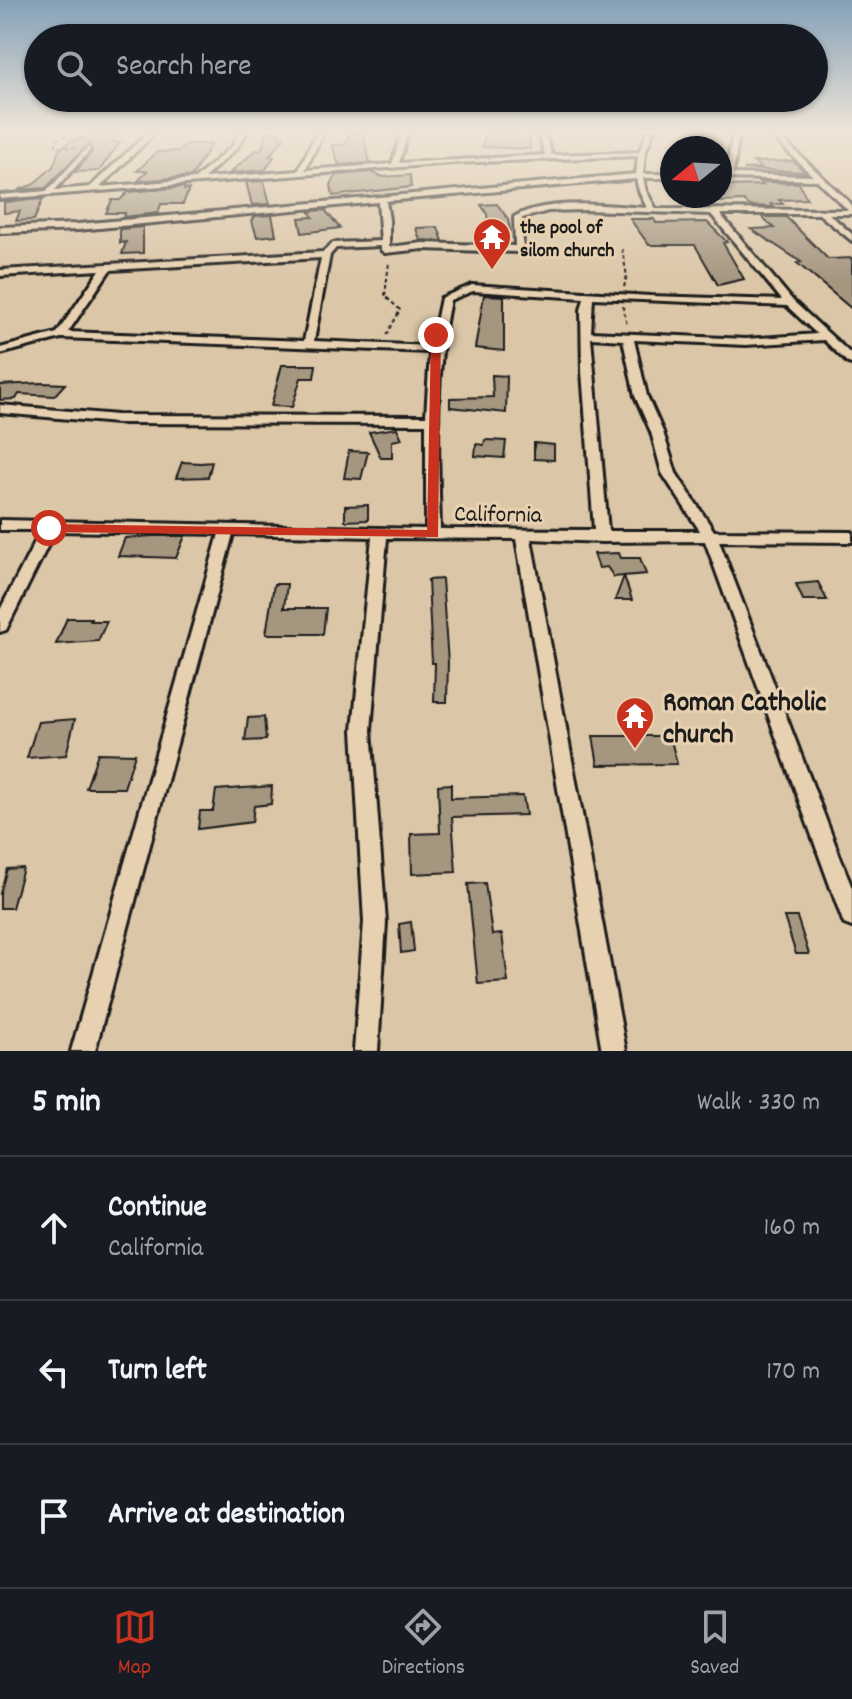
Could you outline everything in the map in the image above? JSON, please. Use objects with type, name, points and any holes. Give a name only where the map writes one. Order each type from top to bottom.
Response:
[{"type":"street","points":[[48,194],[60,181]]},
{"type":"street","points":[[91,191],[101,181]]},
{"type":"street","points":[[195,184],[198,181]]},
{"type":"street","points":[[0,197],[226,181]]},
{"type":"street","points":[[0,238],[4,230],[107,224],[581,181]]},
{"type":"street","points":[[641,181],[643,196],[653,211]]},
{"type":"street","points":[[823,181],[852,210]]},
{"type":"street","points":[[381,198],[385,247]]},
{"type":"street","points":[[309,342],[326,255],[333,246],[519,249],[518,217],[531,211],[601,208],[715,213],[822,213],[852,210]]},
{"type":"street","points":[[715,213],[790,303],[852,361]]},
{"type":"street","points":[[822,213],[852,238]]},
{"type":"street","points":[[0,273],[326,255]]},
{"type":"street","points":[[61,335],[107,267]]},
{"type":"street","points":[[433,534],[435,349],[446,298],[472,288],[790,303]]},
{"type":"street","points":[[589,295],[586,301],[586,335],[602,537]]},
{"type":"street","points":[[0,351],[61,335],[435,349]]},
{"type":"street","points":[[586,335],[746,342],[825,337]]},
{"type":"street","points":[[628,338],[641,396],[657,432],[669,473],[710,536],[852,916]]},
{"type":"street","points":[[0,409],[117,419],[432,420]]},
{"type":"street","name":"California","points":[[0,525],[523,536],[852,537]]},
{"type":"street","points":[[0,626],[49,528]]},
{"type":"street","points":[[83,1051],[227,531]]},
{"type":"street","points":[[366,1051],[375,922],[362,730],[380,533]]},
{"type":"street","points":[[523,536],[614,1051]]},
{"type":"path","points":[[385,247],[390,265],[385,296],[400,310],[387,330],[387,346]]},
{"type":"path","points":[[622,249],[627,276],[621,297],[628,338]]},
{"type":"building","points":[[37,181],[53,181],[46,188],[18,190]]},
{"type":"building","points":[[264,181],[270,204],[252,205],[246,182]]},
{"type":"building","points":[[333,181],[411,181],[411,187],[333,196]]},
{"type":"building","points":[[759,182],[799,183],[807,199],[779,200],[783,204],[771,204],[774,207],[732,202],[732,186],[763,185]]},
{"type":"building","points":[[185,187],[184,190],[189,189],[183,204],[161,204],[158,213],[123,217],[125,213],[106,213],[112,200],[120,200],[128,192]]},
{"type":"building","points":[[43,199],[34,220],[16,221],[20,211],[4,213],[4,202]]},
{"type":"building","points":[[497,204],[508,219],[510,231],[489,231],[487,214],[481,205]]},
{"type":"building","points":[[325,210],[340,228],[302,233],[299,218],[313,217],[309,211]]},
{"type":"building","points":[[272,215],[276,235],[257,237],[252,221],[255,216]]},
{"type":"building","points":[[762,217],[786,217],[828,259],[852,258],[852,309],[797,263],[801,262],[751,229],[774,228]]},
{"type":"building","points":[[630,219],[654,219],[656,223],[707,222],[727,242],[723,243],[744,279],[718,285],[695,245],[649,245]]},
{"type":"building","points":[[143,227],[143,253],[122,254],[126,242],[120,243],[120,229]]},
{"type":"building","points":[[438,227],[443,241],[420,240],[416,228]]},
{"type":"building","points":[[484,295],[504,296],[504,351],[475,348]]},
{"type":"building","points":[[282,365],[316,365],[314,378],[301,378],[292,407],[271,406]]},
{"type":"building","points":[[492,375],[507,376],[506,413],[450,407],[450,398],[493,397]]},
{"type":"building","points":[[65,384],[54,396],[19,394],[16,399],[0,400],[0,385]]},
{"type":"building","points":[[397,428],[402,439],[392,441],[392,458],[381,458],[369,432]]},
{"type":"building","points":[[485,440],[506,441],[504,458],[475,456],[476,444],[484,445]]},
{"type":"building","points":[[534,443],[554,445],[554,460],[534,459]]},
{"type":"building","points":[[349,451],[368,452],[361,479],[344,478]]},
{"type":"building","points":[[182,462],[212,462],[208,477],[176,478]]},
{"type":"building","points":[[368,505],[368,520],[345,521],[345,506]]},
{"type":"building","points":[[185,536],[176,558],[118,556],[125,538]]},
{"type":"building","points":[[619,553],[621,558],[640,558],[646,574],[614,577],[607,567],[599,568],[594,554]]},
{"type":"building","points":[[624,576],[632,600],[615,600]]},
{"type":"building","points":[[442,579],[448,663],[447,702],[434,702],[435,663],[432,663],[428,580]]},
{"type":"building","points":[[818,582],[827,600],[803,600],[796,584]]},
{"type":"building","points":[[274,584],[287,584],[284,608],[326,608],[323,634],[266,634]]},
{"type":"building","points":[[67,618],[107,621],[98,641],[56,644]]},
{"type":"building","points":[[264,717],[266,740],[245,741],[248,718]]},
{"type":"building","points":[[75,719],[66,755],[27,758],[38,722]]},
{"type":"building","name":"Roman Catholic church","points":[[593,736],[670,736],[677,764],[598,765]]},
{"type":"building","points":[[98,753],[135,754],[124,788],[86,788]]},
{"type":"building","points":[[451,784],[451,798],[523,796],[526,815],[452,817],[456,872],[412,874],[411,834],[440,833],[438,785]]},
{"type":"building","points":[[272,786],[271,804],[254,806],[252,822],[198,829],[200,811],[213,811],[216,790]]},
{"type":"building","points":[[23,868],[12,908],[0,908],[0,893],[7,869]]},
{"type":"building","points":[[485,883],[492,935],[502,934],[508,982],[478,984],[468,884]]},
{"type":"building","points":[[784,917],[797,917],[809,954],[796,954]]},
{"type":"building","points":[[411,922],[414,951],[401,953],[399,924]]},
{"type":"place","name":"the pool of silom church","points":[[492,271]]},
{"type":"place","name":"Roman Catholic church","points":[[635,750]]},
{"type":"route","points":[[49,528],[433,534],[432,420],[436,335]]}]
